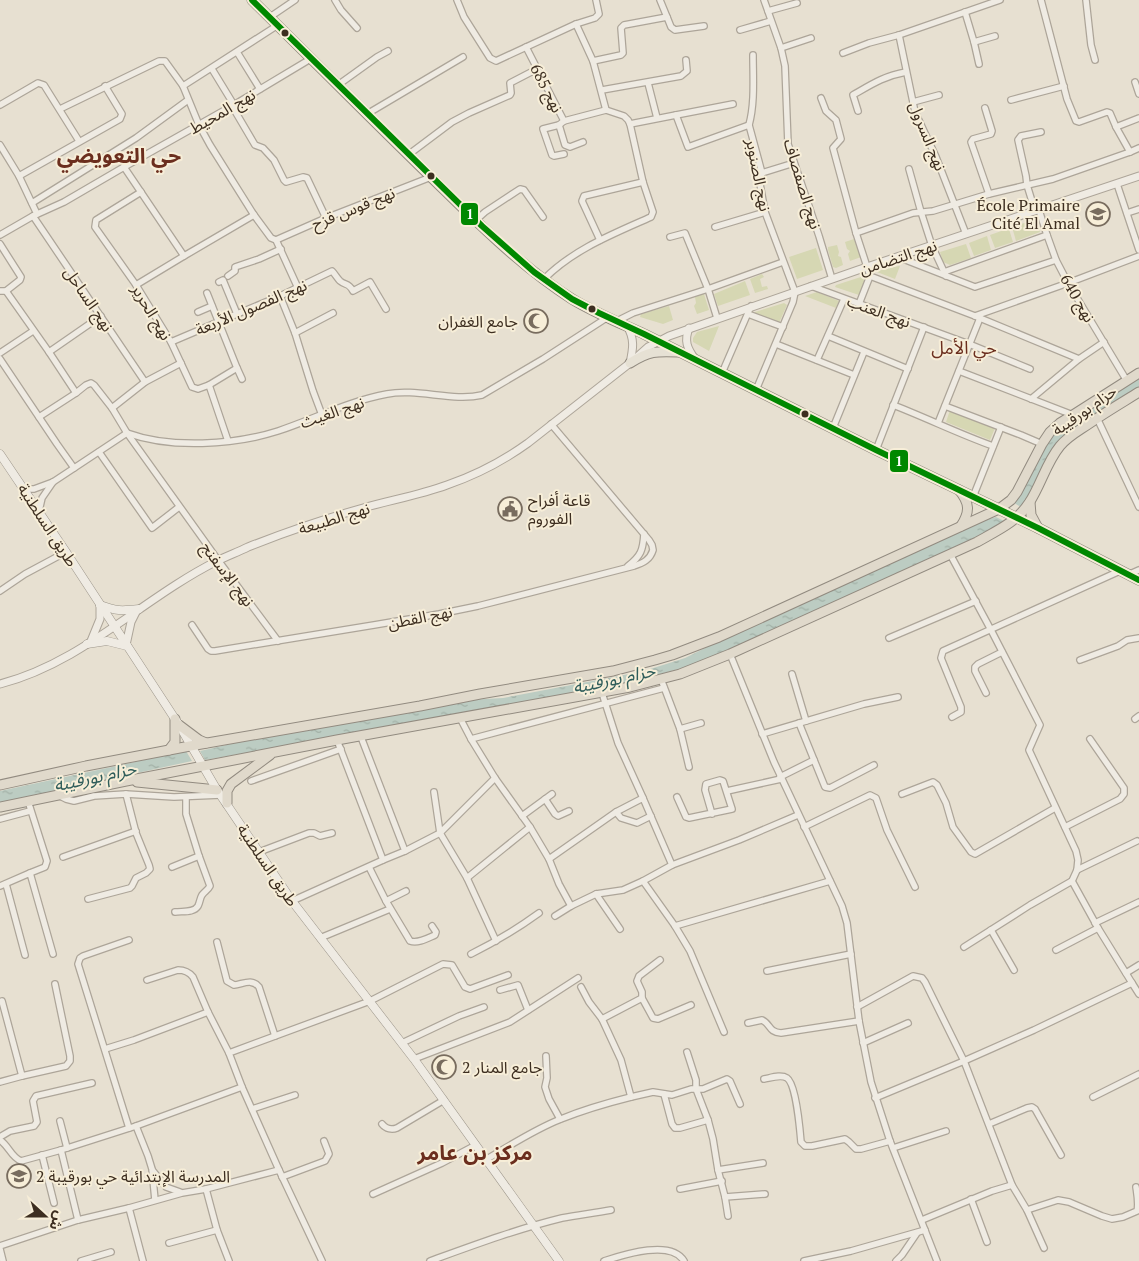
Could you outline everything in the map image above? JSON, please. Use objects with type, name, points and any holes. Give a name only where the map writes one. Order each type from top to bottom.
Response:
[{"type":"highway","name":"حزام بورقيبة","points":[[0,785],[190,746],[606,672],[655,660],[689,649],[1000,510],[1017,492],[1050,432],[1060,423],[1139,373]]},
{"type":"highway","name":"حزام بورقيبة","points":[[0,807],[202,766],[274,753],[339,745],[361,736],[637,686],[662,684],[990,535],[1017,518],[1030,502],[1048,464],[1060,446],[1069,437],[1139,393]]},
{"type":"highway","points":[[959,490],[966,499],[968,506],[966,518],[961,526]]},
{"type":"highway","points":[[1030,502],[1031,515],[1038,528]]},
{"type":"highway","points":[[177,722],[199,740],[207,743]]},
{"type":"highway","points":[[169,750],[174,742],[177,722]]},
{"type":"highway","points":[[227,803],[227,792],[231,784],[274,753]]},
{"type":"highway","points":[[128,780],[219,793]]},
{"type":"main road","points":[[252,0],[475,221],[544,280],[573,299],[876,450],[1038,528],[1139,580]]},
{"type":"main road","points":[[630,363],[651,352],[681,352]]},
{"type":"main road","name":"طريق السلطنية","points":[[0,454],[177,722],[219,793],[292,901],[414,1059],[559,1261]]},
{"type":"main road","points":[[100,605],[116,611],[138,610]]},
{"type":"main road","points":[[89,643],[107,641],[127,646]]},
{"type":"street","points":[[270,17],[295,0]]},
{"type":"street","points":[[335,0],[357,28]]},
{"type":"street","points":[[458,0],[464,16],[490,58],[496,61],[597,16],[599,10],[596,0]]},
{"type":"street","points":[[660,0],[671,27],[675,30],[704,26]]},
{"type":"street","name":"نهج الصفصاف","points":[[764,0],[780,48],[785,74],[787,139],[832,279]]},
{"type":"street","points":[[843,53],[1000,0]]},
{"type":"street","points":[[1041,0],[1064,86],[1076,121],[1079,122],[1107,112],[1110,113],[1116,128],[1130,152]]},
{"type":"street","points":[[1086,0],[1091,45],[1095,60]]},
{"type":"street","points":[[768,11],[797,3]]},
{"type":"street","points":[[965,12],[979,64]]},
{"type":"street","points":[[593,61],[623,53],[621,28],[624,25],[667,17]]},
{"type":"street","points":[[740,30],[771,20]]},
{"type":"street","points":[[544,280],[553,270],[579,251],[651,217],[653,212],[643,182],[630,124],[624,116],[606,110],[593,61],[576,24]]},
{"type":"street","points":[[183,86],[278,25]]},
{"type":"street","name":"نهج السرول","points":[[899,35],[916,112],[966,234]]},
{"type":"street","points":[[974,42],[995,36]]},
{"type":"street","points":[[780,48],[811,38]]},
{"type":"street","name":"نهج 685","points":[[526,47],[562,123],[606,110]]},
{"type":"street","points":[[338,85],[388,51]]},
{"type":"street","points":[[237,52],[260,89]]},
{"type":"street","name":"نهج الصنوبر","points":[[753,55],[751,118],[749,125],[762,173],[760,184],[765,212],[795,292]]},
{"type":"street","points":[[367,114],[463,57]]},
{"type":"street","name":"نهج المحيط","points":[[1,233],[64,202],[233,106],[312,58]]},
{"type":"street","points":[[602,90],[681,76],[687,71],[686,60]]},
{"type":"street","points":[[60,109],[159,61],[165,61],[183,86],[199,125],[223,167],[254,215],[271,238],[276,240],[298,288]]},
{"type":"street","points":[[212,69],[255,145],[263,148],[274,160],[286,182],[303,177],[308,178],[326,218]]},
{"type":"street","points":[[408,155],[452,122],[510,95],[510,83],[537,69]]},
{"type":"street","points":[[858,110],[852,96],[881,79],[906,72]]},
{"type":"street","points":[[1135,82],[1139,94]]},
{"type":"street","points":[[0,105],[38,83],[44,85],[79,141]]},
{"type":"street","points":[[648,83],[657,118]]},
{"type":"street","points":[[19,176],[120,119],[122,114],[105,86]]},
{"type":"street","points":[[1011,100],[1064,86]]},
{"type":"street","points":[[913,102],[939,95]]},
{"type":"street","points":[[821,98],[826,111],[836,120],[841,139],[833,148],[856,233],[870,276],[859,304]]},
{"type":"street","points":[[32,203],[136,138],[188,100]]},
{"type":"street","points":[[630,124],[733,104]]},
{"type":"street","points":[[985,108],[992,131],[991,134],[971,142],[990,194]]},
{"type":"street","points":[[676,114],[688,147],[749,125]]},
{"type":"street","points":[[1116,128],[1139,118]]},
{"type":"street","points":[[564,154],[552,155],[543,129],[562,123],[566,145],[570,147],[583,142]]},
{"type":"street","name":"نهج 640","points":[[1041,132],[1021,136],[1018,140],[1027,186],[1056,260],[1068,283],[1128,380]]},
{"type":"street","name":"نهج الساحل","points":[[0,147],[19,176],[32,203],[35,215],[145,382]]},
{"type":"street","points":[[856,233],[913,214],[933,211],[990,194],[1053,180],[1138,150]]},
{"type":"street","points":[[762,173],[794,163]]},
{"type":"street","points":[[124,167],[184,256]]},
{"type":"street","points":[[910,169],[932,246],[945,274]]},
{"type":"street","name":"نهج التضامن","points":[[658,341],[717,318],[749,310],[811,286],[1139,176]]},
{"type":"street","name":"نهج قوس قزح","points":[[276,240],[326,218],[431,177]]},
{"type":"street","points":[[600,240],[582,201],[584,196],[643,182]]},
{"type":"street","points":[[1117,184],[1139,250]]},
{"type":"street","points":[[475,221],[485,212],[520,189],[524,190],[543,217]]},
{"type":"street","name":"نهج الحرير","points":[[141,192],[96,220],[95,227],[136,285],[171,342],[192,387],[198,389],[209,385]]},
{"type":"street","points":[[1127,213],[1139,209]]},
{"type":"street","points":[[715,227],[765,212]]},
{"type":"street","points":[[136,285],[254,215]]},
{"type":"street","points":[[670,237],[685,233],[708,288],[717,318]]},
{"type":"street","points":[[945,274],[1047,235]]},
{"type":"street","points":[[0,244],[21,276],[20,280],[3,291],[49,352],[76,393],[39,417]]},
{"type":"street","points":[[228,276],[235,271],[235,267],[281,249]]},
{"type":"street","points":[[977,317],[1139,256]]},
{"type":"street","points":[[898,257],[975,287],[1056,260]]},
{"type":"street","points":[[617,321],[633,313],[783,262]]},
{"type":"street","name":"نهج الفصول الأربعة","points":[[171,342],[280,296],[332,271],[339,280],[349,284],[353,291],[370,282],[386,309]]},
{"type":"street","points":[[870,276],[1079,359]]},
{"type":"street","points":[[218,282],[223,280],[237,314]]},
{"type":"street","name":"نهج العنب","points":[[811,286],[969,344],[1030,369]]},
{"type":"street","points":[[756,390],[793,302],[795,292]]},
{"type":"street","points":[[207,293],[242,379]]},
{"type":"street","points":[[280,296],[322,415]]},
{"type":"street","points":[[817,360],[844,299]]},
{"type":"street","points":[[198,312],[212,306]]},
{"type":"street","points":[[722,373],[749,310],[783,327]]},
{"type":"street","points":[[295,334],[333,313]]},
{"type":"street","points":[[49,352],[101,316]]},
{"type":"street","points":[[938,423],[969,344],[977,317]]},
{"type":"street","name":"نهج الغيث","points":[[127,433],[163,441],[210,443],[265,435],[362,400],[396,393],[458,396],[482,395],[608,318]]},
{"type":"street","points":[[627,326],[634,343],[630,363]]},
{"type":"street","points":[[876,450],[924,327]]},
{"type":"street","points":[[689,328],[686,343],[695,359]]},
{"type":"street","points":[[0,353],[33,330]]},
{"type":"street","points":[[828,336],[908,369]]},
{"type":"street","name":"نهج الطبيعة","points":[[0,684],[36,672],[89,643],[218,560],[314,522],[433,490],[484,470],[513,453],[658,341]]},
{"type":"street","points":[[1031,399],[1079,359],[1104,342]]},
{"type":"street","points":[[776,344],[854,375]]},
{"type":"street","points":[[833,428],[864,352]]},
{"type":"street","points":[[0,359],[74,468]]},
{"type":"street","points":[[112,408],[145,382],[181,363]]},
{"type":"street","points":[[228,441],[209,385],[237,368]]},
{"type":"street","points":[[959,371],[1073,415]]},
{"type":"street","name":"نهج الإسفنج","points":[[76,393],[86,385],[91,384],[112,408],[127,433],[278,641]]},
{"type":"street","points":[[893,405],[993,446]]},
{"type":"street","points":[[945,406],[1042,444]]},
{"type":"street","points":[[1097,418],[1139,507]]},
{"type":"street","name":"نهج القطن","points":[[192,625],[211,651],[374,626],[478,606],[641,564],[648,560],[653,550],[652,545],[552,424]]},
{"type":"street","points":[[973,497],[1001,427]]},
{"type":"street","points":[[24,489],[53,482],[127,433]]},
{"type":"street","points":[[99,452],[152,528],[180,507]]},
{"type":"street","points":[[39,511],[42,498],[53,482]]},
{"type":"street","points":[[626,568],[636,560],[641,552],[644,534]]},
{"type":"street","points":[[0,590],[66,552]]},
{"type":"street","points":[[950,554],[1040,725],[1029,750],[1065,827],[1078,860],[1077,870],[1072,881],[964,947]]},
{"type":"street","points":[[952,718],[961,712],[961,707],[941,658],[943,651],[1052,601],[1126,572],[1139,570]]},
{"type":"street","points":[[889,638],[976,601]]},
{"type":"street","points":[[89,643],[100,619],[100,605]]},
{"type":"street","points":[[127,646],[131,622],[138,610]]},
{"type":"street","points":[[1080,660],[1118,646],[1127,640],[1139,638]]},
{"type":"street","points":[[986,693],[975,671],[976,667],[978,664],[1002,652]]},
{"type":"street","points":[[730,654],[781,778],[842,906],[847,923],[859,1021],[875,1098],[937,1261]]},
{"type":"street","points":[[792,674],[806,721]]},
{"type":"street","points":[[471,739],[550,719],[662,684],[680,729],[689,767]]},
{"type":"street","points":[[602,693],[618,743],[672,865]]},
{"type":"street","points":[[762,734],[864,704],[898,697]]},
{"type":"street","points":[[460,718],[495,778],[530,827],[549,859],[558,884],[571,906]]},
{"type":"street","points":[[680,729],[701,723]]},
{"type":"street","points":[[799,723],[826,787],[830,788],[874,765]]},
{"type":"street","points":[[361,736],[405,851]]},
{"type":"street","points":[[1065,827],[1120,799],[1124,794],[1124,788],[1090,739]]},
{"type":"street","points":[[251,781],[339,745],[383,860]]},
{"type":"street","points":[[727,791],[781,778],[814,760]]},
{"type":"street","points":[[292,901],[405,851],[440,833],[495,778]]},
{"type":"street","points":[[128,780],[136,794]]},
{"type":"street","points":[[677,797],[686,817],[689,818],[712,814],[732,809],[723,781],[720,780],[706,784],[705,790],[712,814]]},
{"type":"street","points":[[902,794],[933,782],[938,784],[953,827],[971,852],[975,854],[1055,808]]},
{"type":"street","points":[[434,792],[440,833],[467,878],[496,941]]},
{"type":"street","points":[[58,794],[74,801],[94,796],[126,794],[186,797],[219,793]]},
{"type":"street","points":[[88,899],[130,888],[136,878],[150,869],[136,831],[126,794]]},
{"type":"street","points":[[522,816],[552,794]]},
{"type":"street","points":[[804,827],[870,796],[876,798],[887,830],[915,887]]},
{"type":"street","points":[[175,912],[197,908],[201,896],[210,886],[186,814],[186,797]]},
{"type":"street","points":[[549,859],[616,812],[643,798]]},
{"type":"street","points":[[545,799],[558,816],[570,811]]},
{"type":"street","points":[[25,955],[3,885],[45,867],[47,861],[28,801]]},
{"type":"street","points":[[0,819],[30,811]]},
{"type":"street","points":[[616,812],[621,818],[637,823],[651,816]]},
{"type":"street","points":[[554,916],[596,894],[623,890],[672,865],[798,815]]},
{"type":"street","points":[[467,878],[530,827]]},
{"type":"street","points":[[63,857],[136,831]]},
{"type":"street","points":[[259,852],[312,832],[320,836],[332,833]]},
{"type":"street","points":[[1077,870],[1137,841]]},
{"type":"street","points":[[172,867],[199,856]]},
{"type":"street","points":[[369,867],[390,909],[410,941],[413,943],[418,942],[435,934],[436,932],[432,926]]},
{"type":"street","points":[[30,873],[53,954]]},
{"type":"street","points":[[643,881],[690,951],[724,1032]]},
{"type":"street","points":[[675,926],[830,881]]},
{"type":"street","points":[[1072,881],[1139,994]]},
{"type":"street","points":[[386,901],[406,891]]},
{"type":"street","points":[[596,894],[620,929]]},
{"type":"street","points":[[1056,950],[1139,902]]},
{"type":"street","points":[[320,938],[390,909]]},
{"type":"street","points":[[471,954],[496,941],[539,913]]},
{"type":"street","points":[[991,930],[1014,970]]},
{"type":"street","points":[[128,940],[83,956],[79,960],[79,967],[129,1128]]},
{"type":"street","points":[[216,942],[227,981],[234,985],[256,983],[275,1036]]},
{"type":"street","points":[[767,971],[851,954]]},
{"type":"street","points":[[660,960],[638,976],[637,981],[642,992],[642,998],[653,1018],[658,1019],[691,1005]]},
{"type":"street","points":[[229,1054],[370,1001],[443,964],[452,965],[465,987],[470,989],[508,975]]},
{"type":"street","points":[[1126,973],[1139,965]]},
{"type":"street","points":[[147,980],[178,970],[187,971],[193,977],[229,1054],[282,1177],[322,1261]]},
{"type":"street","points":[[857,1007],[913,976],[922,978],[964,1061],[1012,1185],[1044,1248]]},
{"type":"street","points":[[414,1059],[510,1022],[578,978]]},
{"type":"street","points":[[875,1098],[1034,1030],[1132,983]]},
{"type":"street","points":[[0,1082],[66,1066],[70,1061],[55,984]]},
{"type":"street","points":[[500,990],[518,985],[528,1010]]},
{"type":"street","points":[[581,987],[589,1002],[602,1019],[621,1060],[630,1097]]},
{"type":"street","points":[[602,1019],[642,998]]},
{"type":"street","points":[[2,1001],[22,1076]]},
{"type":"street","points":[[402,1043],[459,1016],[484,1007]]},
{"type":"street","points":[[105,1049],[208,1012]]},
{"type":"street","points":[[748,1023],[762,1020],[767,1023],[772,1031],[781,1033],[859,1021]]},
{"type":"street","points":[[863,1043],[908,1023]]},
{"type":"street","points":[[687,1052],[696,1080],[696,1089],[713,1139],[728,1216]]},
{"type":"street","points":[[546,1056],[548,1078],[545,1087],[560,1119]]},
{"type":"street","points":[[1093,1097],[1139,1074]]},
{"type":"street","points":[[764,1079],[780,1076],[789,1080],[795,1098],[801,1142],[805,1146],[845,1140],[856,1149],[861,1150],[890,1141]]},
{"type":"street","points":[[486,1159],[560,1119],[601,1105],[653,1092],[672,1095],[691,1089],[702,1088],[727,1079],[730,1081],[740,1104]]},
{"type":"street","points":[[92,1083],[36,1096],[32,1101],[37,1122],[34,1126],[10,1131],[0,1138],[14,1157],[20,1161],[64,1149],[136,1126],[242,1087]]},
{"type":"street","points":[[664,1094],[672,1124],[675,1128],[708,1120]]},
{"type":"street","points":[[252,1109],[294,1095]]},
{"type":"street","points":[[382,1124],[389,1129],[397,1128],[444,1100]]},
{"type":"street","points":[[989,1124],[1032,1107],[1035,1109],[1061,1155]]},
{"type":"street","points":[[60,1121],[78,1220]]},
{"type":"street","points":[[136,1126],[152,1169],[155,1200]]},
{"type":"street","points":[[893,1148],[946,1131]]},
{"type":"street","points":[[282,1177],[325,1160],[328,1154],[324,1141]]},
{"type":"street","points":[[373,1194],[442,1163],[476,1145]]},
{"type":"street","points":[[42,1155],[54,1203]]},
{"type":"street","points":[[718,1170],[763,1163]]},
{"type":"street","points":[[152,1169],[166,1187],[182,1193]]},
{"type":"street","points":[[4,1261],[0,1250],[78,1220],[279,1170]]},
{"type":"street","points":[[680,1189],[722,1182]]},
{"type":"street","points":[[922,1220],[1012,1185]]},
{"type":"street","points":[[1026,1210],[1063,1200],[1102,1216],[1116,1219],[1138,1210],[1136,1187]]},
{"type":"street","points":[[206,1189],[217,1230],[229,1261]]},
{"type":"street","points":[[725,1197],[765,1194]]},
{"type":"street","points":[[971,1200],[987,1242]]},
{"type":"street","points":[[129,1208],[143,1261]]},
{"type":"street","points":[[430,1261],[534,1226],[571,1216],[611,1210]]},
{"type":"street","points":[[169,1242],[217,1230]]},
{"type":"street","points":[[804,1261],[851,1251],[925,1230]]},
{"type":"street","points":[[896,1261],[917,1233]]},
{"type":"street","points":[[604,1261],[655,1249],[676,1252],[684,1261]]},
{"type":"street","points":[[81,1261],[111,1252]]},
{"type":"green space","points":[[1033,220],[1037,222],[1040,232],[1016,241],[1012,227]]},
{"type":"green space","points":[[1009,229],[1013,242],[995,248],[990,235]]},
{"type":"green space","points":[[987,236],[991,250],[974,256],[969,243]]},
{"type":"green space","points":[[854,239],[861,257],[850,261],[848,254],[850,251],[847,249],[845,242]]},
{"type":"green space","points":[[966,244],[971,258],[950,265],[943,262],[940,252]]},
{"type":"green space","points":[[837,245],[838,256],[841,257],[843,265],[836,268],[833,267],[828,247]]},
{"type":"green space","points":[[816,248],[823,270],[797,279],[789,257]]},
{"type":"green space","points":[[900,266],[895,279],[877,272],[877,271]]},
{"type":"green space","points":[[762,274],[764,277],[760,279],[762,287],[767,286],[768,289],[755,293],[750,279]]},
{"type":"green space","points":[[866,277],[859,295],[835,287],[836,285]]},
{"type":"green space","points":[[745,281],[750,295],[718,306],[714,294]]},
{"type":"green space","points":[[817,292],[839,301],[836,308],[805,296]]},
{"type":"green space","points":[[704,294],[709,310],[697,314],[694,306],[696,303],[695,297]]},
{"type":"green space","points":[[784,303],[787,305],[779,323],[755,313],[755,312]]},
{"type":"green space","points":[[669,306],[673,320],[663,324],[640,317],[641,314]]},
{"type":"green space","points":[[719,326],[709,351],[693,342],[697,332]]},
{"type":"green space","points":[[950,410],[995,428],[990,440],[946,422]]},
{"type":"water","points":[[1139,377],[1139,388],[1075,428],[1021,507],[1014,503],[1020,495],[1045,443],[1055,431]]},
{"type":"water","points":[[996,517],[1004,521],[985,533],[693,665],[631,682],[509,707],[205,760],[200,751],[248,740],[467,700],[503,698],[644,671],[685,658],[980,522]]},
{"type":"water","points":[[186,751],[192,761],[0,803],[0,791]]},
{"type":"transit line","name":"1","points":[[252,0],[482,226],[534,272],[572,299],[1038,528],[1139,580]]},
{"type":"place","name":"École Primaire Cité El Amal","points":[[1098,214]]},
{"type":"place","name":"جامع الغفران","points":[[536,321]]},
{"type":"place","name":"قاعة أفراح الفوروم","points":[[510,509]]},
{"type":"place","name":"جامع المنار 2","points":[[444,1067]]},
{"type":"place","name":"المدرسة الإبتدائية حي بورقيبة 2","points":[[19,1176]]},
{"type":"district","name":"حي التعويضي","points":[[119,156]]},
{"type":"district","name":"حي الأمل","points":[[964,348]]},
{"type":"district","name":"مركز بن عامر","points":[[475,1153]]}]
